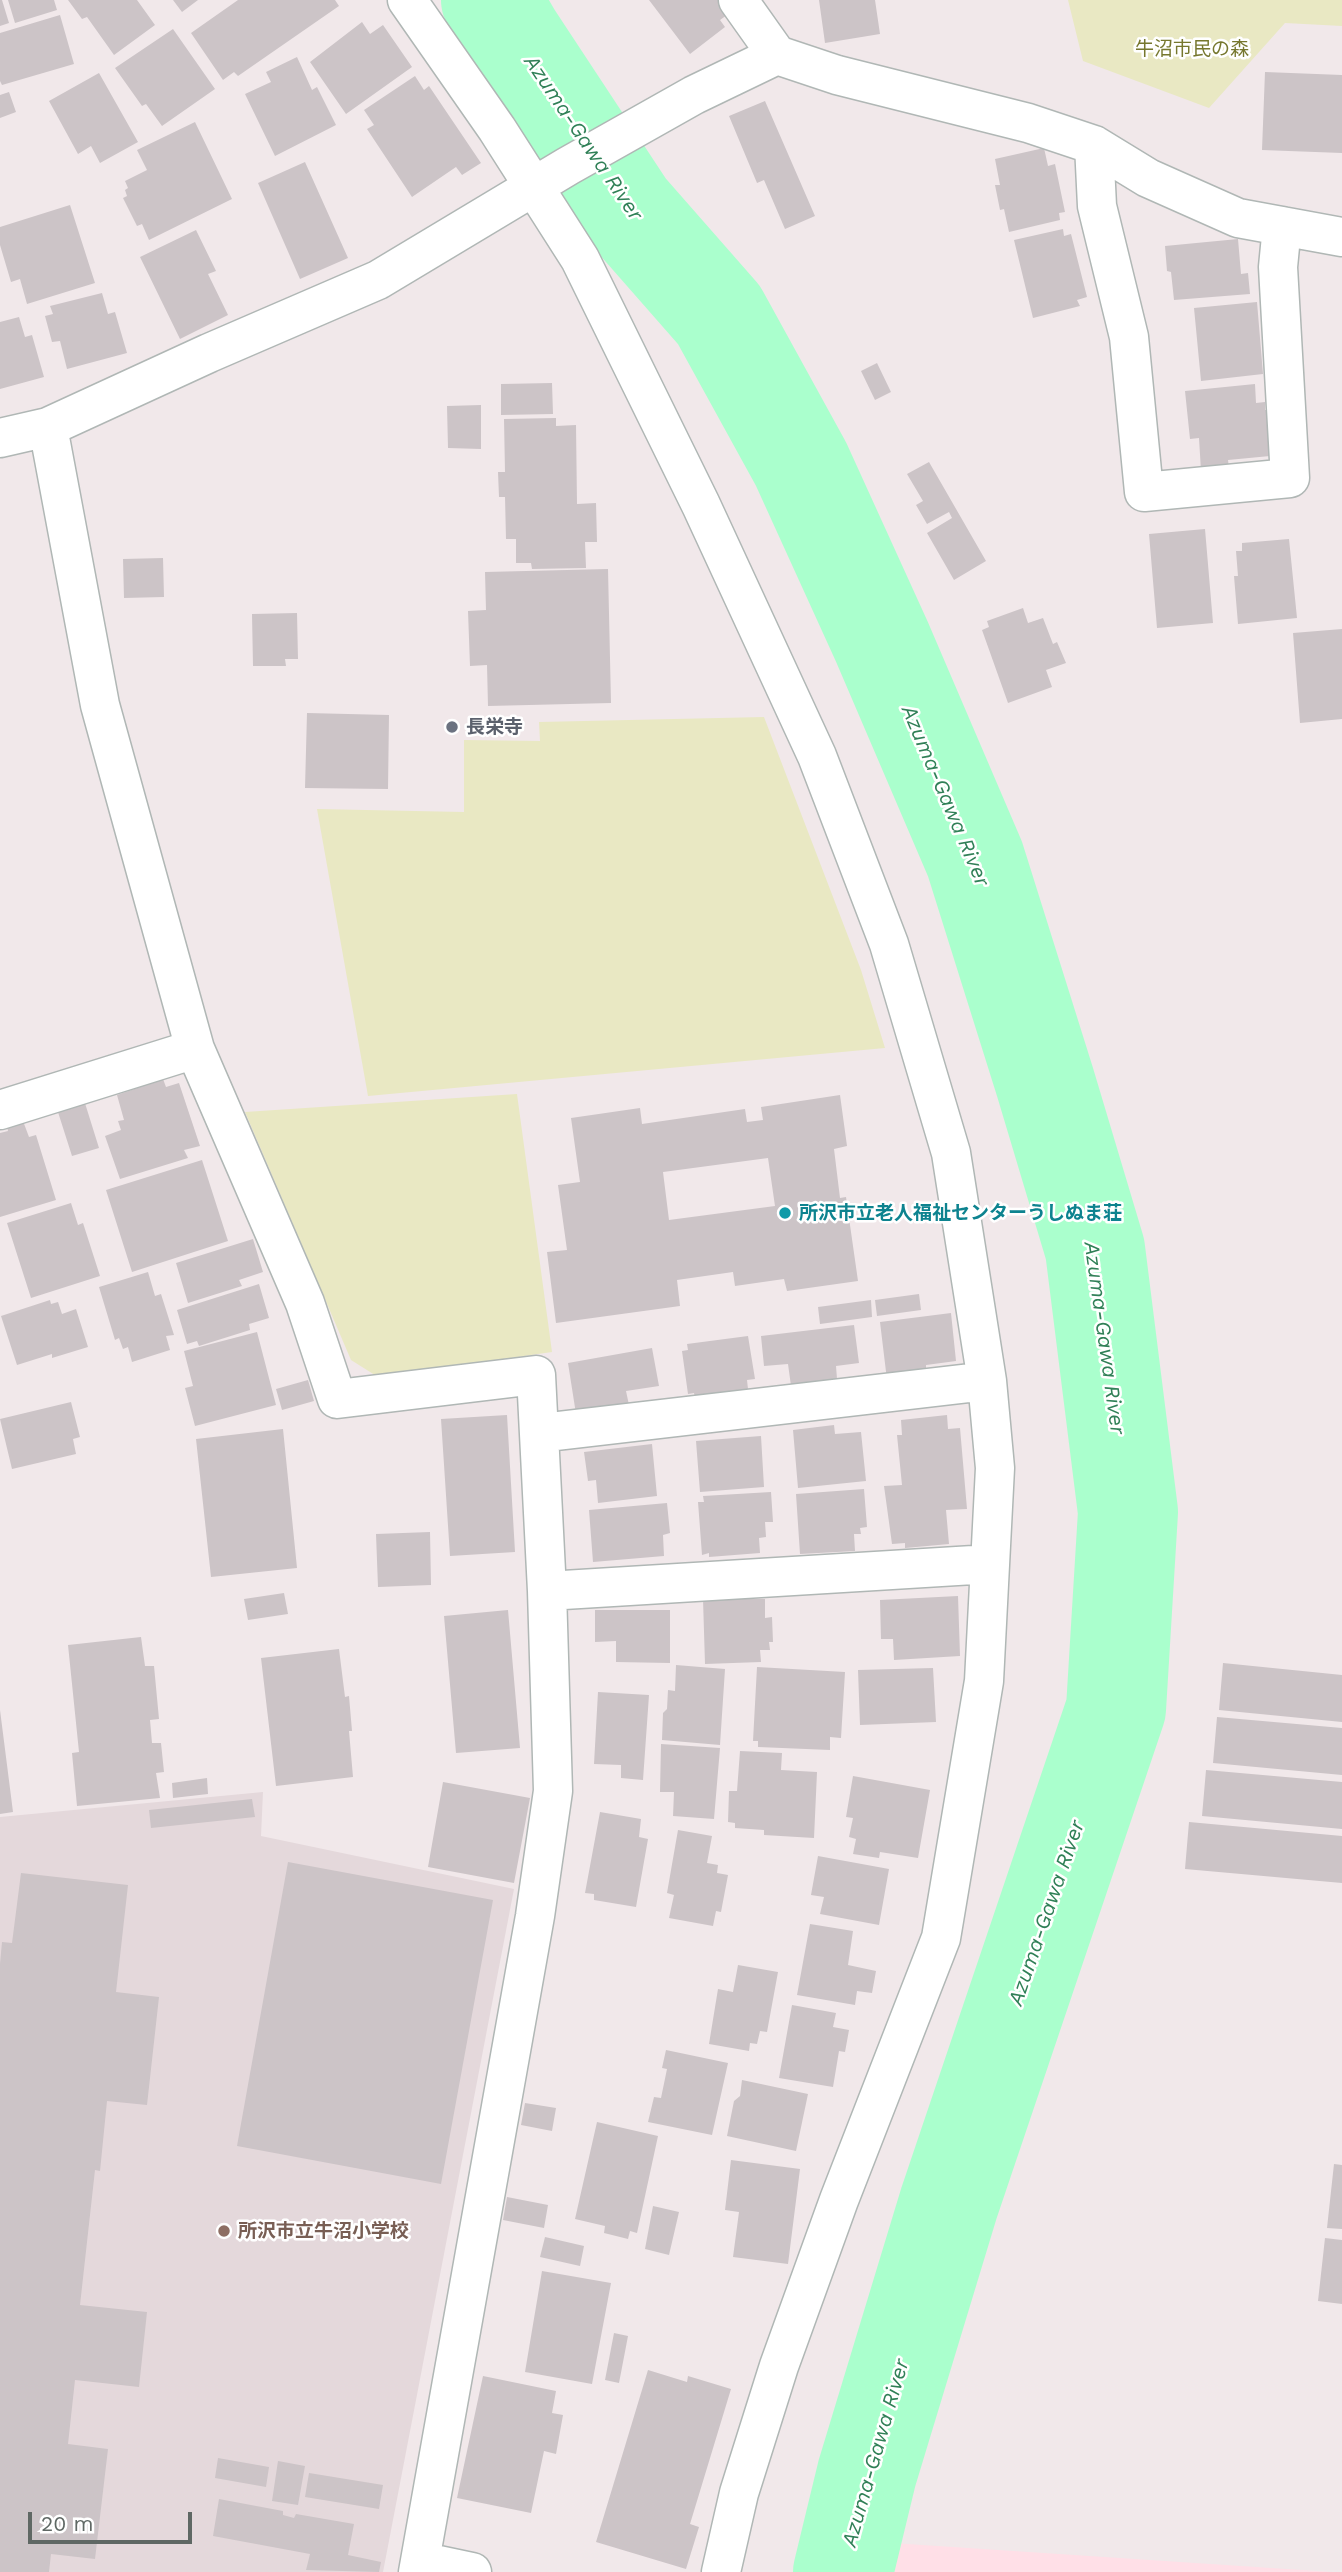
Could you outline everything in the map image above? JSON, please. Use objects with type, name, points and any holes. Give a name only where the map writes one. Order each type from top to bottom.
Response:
[{"type":"street","points":[[407,0],[535,186],[580,259],[701,505],[817,757],[889,944],[951,1153],[987,1381],[995,1468],[984,1681],[941,1938],[839,2200],[779,2366],[739,2493],[721,2572]]},
{"type":"street","points":[[738,0],[777,55],[836,75],[1028,123],[1094,145],[1148,178],[1238,218],[1342,237]]},
{"type":"street","points":[[0,438],[48,427],[378,280],[568,166],[694,95],[777,55]]},
{"type":"street","points":[[1094,145],[1097,206],[1129,337],[1144,492],[1290,478],[1278,267],[1282,226]]},
{"type":"street","points":[[48,427],[100,705],[195,1049],[305,1303],[337,1399],[536,1375],[547,1591],[553,1791],[535,1916],[419,2567],[472,2572]]},
{"type":"street","points":[[0,1110],[195,1049]]},
{"type":"street","points":[[540,1433],[987,1381]]},
{"type":"street","points":[[547,1591],[990,1564]]},
{"type":"shaded area","name":"所沢市立牛沼小学校","points":[[263,1792],[261,1836],[514,1889],[383,2572],[0,2572],[0,1817]]},
{"type":"shaded area","points":[[892,2543],[1332,2572],[886,2572]]},
{"type":"green space","name":"牛沼市民の森","points":[[1068,0],[1342,0],[1342,26],[1285,23],[1209,108],[1083,61]]},
{"type":"green space","points":[[764,717],[861,970],[885,1048],[368,1096],[317,809],[464,812],[464,740],[540,741],[539,722]]},
{"type":"green space","points":[[517,1094],[552,1352],[378,1377],[351,1360],[245,1112]]},
{"type":"building","points":[[0,0],[9,23],[0,26]]},
{"type":"building","points":[[8,0],[54,0],[57,10],[15,23]]},
{"type":"building","points":[[68,0],[137,0],[155,25],[114,55],[87,17],[82,19]]},
{"type":"building","points":[[173,0],[198,0],[182,12]]},
{"type":"building","points":[[238,0],[335,0],[339,6],[238,76],[234,72],[223,80],[191,33]]},
{"type":"building","points":[[649,0],[723,0],[718,4],[727,15],[720,20],[725,27],[690,54]]},
{"type":"building","points":[[819,0],[875,0],[880,34],[825,43]]},
{"type":"building","points":[[60,15],[74,64],[2,85],[0,33]]},
{"type":"building","points":[[362,22],[370,34],[383,25],[412,67],[346,114],[310,62]]},
{"type":"building","points":[[173,29],[215,89],[162,126],[146,104],[142,106],[115,68]]},
{"type":"building","points":[[297,57],[312,90],[317,87],[336,125],[275,156],[245,94],[271,82],[266,72]]},
{"type":"building","points":[[1265,72],[1342,75],[1342,153],[1262,150]]},
{"type":"building","points":[[99,73],[138,142],[100,163],[91,146],[78,154],[49,101]]},
{"type":"building","points":[[415,76],[424,90],[429,86],[481,163],[462,175],[456,167],[412,197],[367,129],[374,125],[364,110]]},
{"type":"building","points":[[9,92],[16,112],[0,118],[0,95]]},
{"type":"building","points":[[765,101],[815,216],[785,229],[764,180],[757,183],[729,116]]},
{"type":"building","points":[[195,122],[232,199],[149,240],[142,224],[137,226],[123,198],[127,196],[125,190],[128,188],[125,181],[147,170],[137,150]]},
{"type":"building","points":[[1044,148],[1048,166],[1055,164],[1065,212],[1059,213],[1060,220],[1009,232],[1004,209],[1000,210],[995,185],[1000,185],[995,159]]},
{"type":"building","points":[[305,162],[348,258],[300,279],[258,183]]},
{"type":"building","points":[[70,205],[95,283],[27,304],[20,279],[11,282],[0,245],[0,227]]},
{"type":"building","points":[[1063,229],[1064,236],[1071,234],[1087,297],[1077,300],[1080,306],[1033,318],[1014,240]]},
{"type":"building","points":[[196,230],[216,271],[208,274],[228,315],[180,339],[140,257]]},
{"type":"building","points":[[1238,239],[1241,274],[1248,273],[1250,294],[1174,300],[1171,272],[1167,271],[1165,246]]},
{"type":"building","points":[[102,293],[108,314],[115,312],[127,353],[67,369],[60,341],[52,342],[45,316],[53,314],[50,306]]},
{"type":"building","points":[[1257,302],[1263,374],[1201,381],[1194,308]]},
{"type":"building","points":[[19,317],[25,337],[32,335],[44,377],[0,389],[0,322]]},
{"type":"building","points":[[877,363],[891,392],[875,400],[861,371]]},
{"type":"building","points":[[552,383],[553,414],[501,415],[501,384]]},
{"type":"building","points":[[1255,384],[1256,403],[1265,402],[1265,410],[1271,410],[1270,456],[1228,460],[1229,468],[1201,471],[1199,438],[1190,439],[1185,391]]},
{"type":"building","points":[[481,405],[481,449],[448,448],[447,406]]},
{"type":"building","points":[[556,418],[556,426],[576,425],[577,504],[596,503],[597,542],[585,542],[586,568],[532,569],[531,563],[516,563],[516,539],[506,539],[505,497],[499,497],[498,472],[505,472],[504,419]]},
{"type":"building","points":[[929,462],[986,561],[954,580],[927,533],[952,518],[949,512],[927,524],[916,505],[923,501],[907,474]]},
{"type":"building","points":[[1205,529],[1213,623],[1157,628],[1149,534]]},
{"type":"building","points":[[1289,539],[1297,618],[1238,624],[1234,576],[1238,576],[1236,551],[1242,551],[1242,543]]},
{"type":"building","points":[[163,558],[164,597],[124,598],[123,559]]},
{"type":"building","points":[[608,569],[611,703],[488,706],[487,665],[470,666],[468,611],[486,610],[485,572]]},
{"type":"building","points":[[1023,608],[1028,623],[1043,618],[1053,644],[1057,642],[1066,663],[1046,670],[1052,687],[1008,703],[982,630],[989,627],[987,621]]},
{"type":"building","points":[[297,613],[298,659],[285,659],[286,666],[253,666],[252,614]]},
{"type":"building","points":[[1342,629],[1342,719],[1300,723],[1293,633]]},
{"type":"building","points":[[307,713],[389,715],[388,789],[305,788]]},
{"type":"building","points":[[163,1079],[166,1087],[179,1083],[200,1146],[184,1150],[188,1158],[120,1179],[105,1136],[121,1130],[118,1121],[124,1120],[117,1095]]},
{"type":"building","name":"所沢市立老人福祉センターうしぬま荘","points":[[840,1095],[847,1146],[834,1149],[840,1198],[846,1197],[858,1281],[787,1291],[784,1279],[735,1286],[733,1272],[677,1280],[680,1306],[556,1323],[547,1252],[567,1250],[558,1185],[580,1182],[571,1118],[640,1108],[642,1124],[745,1109],[747,1122],[763,1120],[761,1107]],"holes":[[[768,1158],[775,1206],[669,1220],[663,1172]]]},
{"type":"building","points":[[84,1100],[99,1148],[72,1156],[57,1109]]},
{"type":"building","points":[[23,1121],[29,1137],[36,1135],[56,1200],[0,1217],[0,1133]]},
{"type":"building","points":[[202,1160],[228,1241],[132,1272],[106,1190]]},
{"type":"building","points":[[71,1203],[78,1225],[83,1223],[100,1276],[31,1298],[7,1223]]},
{"type":"building","points":[[253,1239],[263,1272],[239,1280],[242,1286],[188,1303],[176,1263]]},
{"type":"building","points":[[148,1272],[155,1296],[161,1294],[174,1335],[166,1336],[170,1350],[132,1362],[128,1347],[123,1349],[119,1338],[115,1340],[99,1287]]},
{"type":"building","points":[[259,1284],[269,1318],[249,1324],[250,1330],[199,1346],[197,1341],[187,1344],[177,1310]]},
{"type":"building","points":[[919,1294],[921,1310],[877,1316],[875,1300]]},
{"type":"building","points":[[50,1300],[51,1304],[58,1302],[62,1314],[76,1309],[88,1347],[17,1365],[1,1316]]},
{"type":"building","points":[[871,1300],[872,1317],[820,1324],[818,1307]]},
{"type":"building","points":[[951,1313],[956,1361],[926,1365],[926,1376],[887,1380],[880,1322]]},
{"type":"building","points":[[854,1325],[859,1363],[836,1366],[837,1379],[791,1386],[788,1364],[764,1366],[761,1336]]},
{"type":"building","points":[[257,1332],[276,1405],[195,1426],[185,1388],[193,1386],[184,1351]]},
{"type":"building","points":[[748,1336],[755,1379],[747,1380],[748,1389],[695,1398],[694,1393],[688,1394],[682,1351],[688,1350],[687,1344]]},
{"type":"building","points":[[652,1348],[659,1386],[626,1391],[629,1405],[576,1414],[568,1363]]},
{"type":"building","points":[[308,1380],[314,1401],[282,1410],[276,1389]]},
{"type":"building","points":[[71,1402],[80,1437],[73,1439],[76,1454],[12,1469],[0,1419]]},
{"type":"building","points":[[507,1415],[515,1552],[450,1556],[441,1419]]},
{"type":"building","points":[[947,1415],[948,1429],[960,1428],[967,1509],[946,1510],[949,1544],[905,1548],[905,1543],[892,1544],[884,1486],[902,1485],[897,1435],[902,1435],[901,1420]]},
{"type":"building","points":[[834,1425],[835,1434],[861,1432],[866,1481],[798,1488],[793,1430]]},
{"type":"building","points":[[283,1429],[297,1568],[211,1577],[196,1439]]},
{"type":"building","points":[[761,1436],[764,1487],[700,1492],[696,1441]]},
{"type":"building","points":[[652,1444],[657,1496],[598,1503],[596,1480],[588,1481],[584,1452]]},
{"type":"building","points":[[864,1489],[867,1527],[860,1528],[861,1534],[854,1534],[855,1551],[800,1554],[796,1494]]},
{"type":"building","points":[[771,1492],[773,1522],[765,1522],[766,1537],[759,1538],[760,1553],[709,1557],[709,1553],[702,1555],[698,1502],[704,1502],[703,1496]]},
{"type":"building","points":[[667,1503],[670,1533],[663,1535],[664,1556],[593,1562],[589,1510]]},
{"type":"building","points":[[430,1532],[431,1585],[378,1587],[376,1534]]},
{"type":"building","points":[[284,1593],[288,1614],[248,1620],[244,1599]]},
{"type":"building","points":[[958,1596],[960,1656],[894,1660],[893,1639],[881,1639],[880,1600]]},
{"type":"building","points":[[703,1599],[765,1599],[765,1618],[772,1617],[773,1642],[769,1642],[770,1650],[760,1650],[761,1662],[705,1664]]},
{"type":"building","points":[[508,1610],[520,1748],[456,1753],[444,1616]]},
{"type":"building","points":[[595,1610],[670,1610],[670,1663],[616,1662],[616,1641],[595,1642]]},
{"type":"building","points":[[141,1637],[145,1666],[154,1666],[159,1719],[150,1720],[152,1743],[161,1743],[164,1772],[156,1773],[160,1798],[77,1806],[72,1753],[79,1752],[68,1645]]},
{"type":"building","points":[[339,1649],[345,1697],[349,1696],[353,1777],[276,1786],[261,1658]]},
{"type":"building","points":[[1223,1663],[1342,1675],[1342,1722],[1219,1710]]},
{"type":"building","points":[[676,1665],[725,1669],[720,1745],[662,1740],[663,1713],[667,1709],[668,1690],[675,1691]]},
{"type":"building","points":[[757,1667],[845,1672],[841,1738],[830,1737],[830,1750],[758,1747],[758,1741],[753,1741]]},
{"type":"building","points":[[933,1668],[936,1722],[860,1725],[858,1670]]},
{"type":"building","points":[[598,1692],[649,1695],[643,1780],[621,1778],[621,1765],[594,1764]]},
{"type":"building","points":[[0,1710],[13,1812],[0,1814]]},
{"type":"building","points":[[1217,1717],[1342,1728],[1342,1775],[1213,1763]]},
{"type":"building","points":[[661,1744],[720,1748],[714,1819],[673,1816],[674,1792],[660,1792]]},
{"type":"building","points":[[740,1751],[782,1753],[781,1770],[817,1772],[814,1838],[764,1835],[764,1830],[735,1828],[735,1823],[728,1822],[729,1791],[737,1791]]},
{"type":"building","points":[[1206,1770],[1342,1782],[1342,1829],[1202,1816]]},
{"type":"building","points":[[853,1776],[930,1790],[918,1858],[880,1852],[879,1858],[853,1854],[856,1839],[849,1837],[853,1818],[846,1817]]},
{"type":"building","points":[[207,1778],[208,1794],[173,1798],[172,1783]]},
{"type":"building","points":[[443,1782],[530,1798],[514,1883],[428,1867]]},
{"type":"building","points":[[252,1799],[255,1817],[151,1828],[149,1810]]},
{"type":"building","points":[[600,1812],[641,1819],[639,1837],[648,1839],[636,1907],[594,1900],[594,1894],[585,1893]]},
{"type":"building","points":[[1189,1822],[1342,1836],[1342,1883],[1185,1869]]},
{"type":"building","points":[[678,1830],[712,1836],[707,1863],[718,1865],[717,1873],[728,1875],[721,1912],[716,1911],[713,1926],[669,1918],[674,1895],[667,1893]]},
{"type":"building","points":[[818,1856],[889,1869],[879,1925],[820,1914],[824,1897],[811,1895]]},
{"type":"building","points":[[288,1862],[493,1900],[441,2184],[237,2146]]},
{"type":"building","points":[[21,1873],[128,1885],[116,1992],[159,1997],[147,2105],[107,2101],[100,2171],[95,2170],[80,2305],[147,2312],[139,2387],[75,2380],[68,2444],[108,2449],[95,2559],[51,2554],[49,2572],[0,2572],[0,1964],[2,1942],[12,1943]]},
{"type":"building","points":[[810,1924],[853,1931],[848,1965],[876,1971],[872,1993],[857,1991],[855,2005],[797,1995]]},
{"type":"building","points":[[738,1965],[778,1972],[767,2032],[760,2031],[757,2044],[750,2043],[749,2051],[709,2044],[718,1989],[733,1992]]},
{"type":"building","points":[[792,2005],[836,2013],[833,2027],[849,2030],[845,2052],[839,2051],[833,2087],[779,2078]]},
{"type":"building","points":[[666,2050],[728,2063],[712,2135],[648,2122],[654,2097],[661,2098],[667,2069],[662,2068]]},
{"type":"building","points":[[742,2080],[808,2094],[796,2151],[727,2136],[734,2101],[740,2096]]},
{"type":"building","points":[[525,2103],[556,2108],[552,2131],[521,2125]]},
{"type":"building","points":[[597,2122],[658,2136],[637,2233],[630,2231],[628,2239],[604,2233],[605,2226],[575,2219]]},
{"type":"building","points":[[731,2160],[800,2169],[788,2264],[733,2257],[739,2212],[725,2210]]},
{"type":"building","points":[[1334,2164],[1342,2165],[1342,2229],[1327,2228]]},
{"type":"building","points":[[507,2197],[548,2205],[544,2228],[503,2220]]},
{"type":"building","points":[[653,2206],[679,2212],[669,2255],[645,2249]]},
{"type":"building","points":[[545,2237],[584,2246],[580,2266],[540,2257]]},
{"type":"building","points":[[1325,2238],[1342,2240],[1342,2304],[1318,2301]]},
{"type":"building","points":[[542,2271],[611,2283],[592,2384],[525,2372]]},
{"type":"building","points":[[614,2333],[628,2336],[619,2383],[605,2380]]},
{"type":"building","points":[[648,2370],[687,2382],[688,2376],[731,2389],[690,2524],[699,2527],[686,2569],[596,2542]]},
{"type":"building","points":[[483,2376],[556,2391],[552,2413],[563,2415],[556,2454],[544,2451],[531,2513],[457,2498]]},
{"type":"building","points":[[218,2458],[269,2467],[266,2487],[215,2478]]},
{"type":"building","points":[[278,2461],[305,2466],[298,2505],[272,2501]]},
{"type":"building","points":[[309,2473],[383,2485],[379,2509],[305,2497]]},
{"type":"building","points":[[219,2499],[283,2511],[283,2515],[294,2518],[296,2514],[354,2524],[348,2555],[381,2562],[379,2572],[306,2570],[310,2554],[213,2536]]},
{"type":"waterway","name":"Azuma-Gawa River","points":[[491,0],[626,209],[719,315],[801,464],[882,642],[975,859],[1095,1249],[1128,1512],[1116,1709],[949,2203],[867,2473],[843,2572]]},
{"type":"place","name":"長栄寺","points":[[452,727]]},
{"type":"place","name":"所沢市立老人福祉センターうしぬま荘","points":[[785,1213]]},
{"type":"place","name":"所沢市立牛沼小学校","points":[[224,2231]]}]
